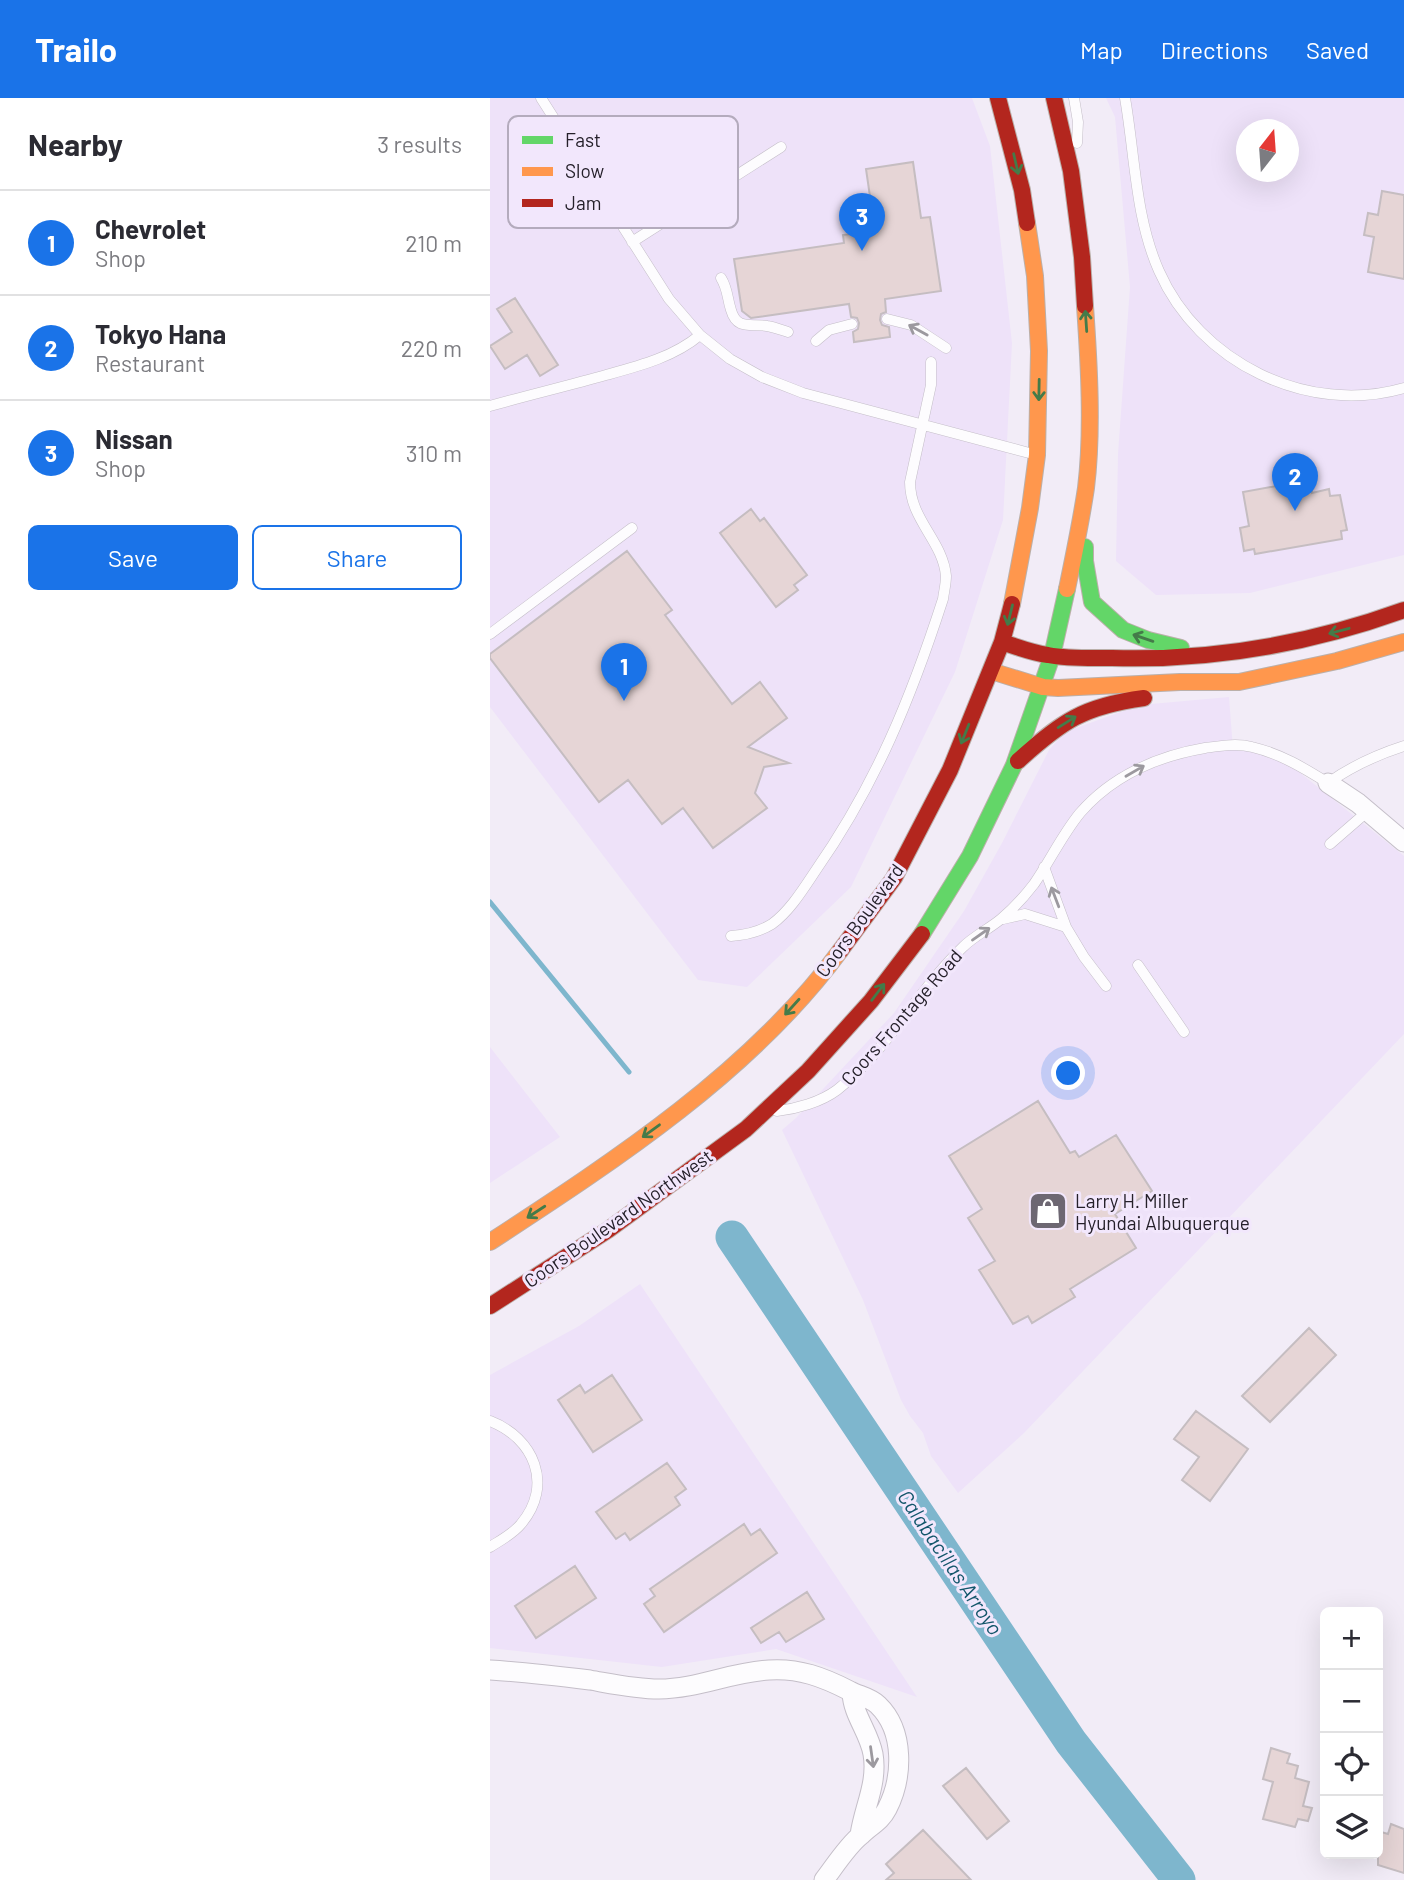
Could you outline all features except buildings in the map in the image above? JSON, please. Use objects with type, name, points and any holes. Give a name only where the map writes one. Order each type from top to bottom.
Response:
[{"type":"main road","name":"Coors Boulevard","points":[[490,1242],[582,1181],[706,1090],[775,1026],[827,968],[894,878],[950,770],[1010,617],[1037,455],[1039,351],[1035,276],[1022,190],[998,98]]},
{"type":"main road","points":[[1054,98],[1071,171],[1082,257],[1088,349],[1089,426],[1085,561],[1092,601],[1123,630],[1148,640],[1210,654]]},
{"type":"main road","points":[[766,1112],[853,1023],[924,931],[970,856],[1014,765],[1052,656],[1063,613],[1086,487]]},
{"type":"main road","points":[[1002,642],[1052,656],[1124,659],[1210,654],[1327,634],[1404,610]]},
{"type":"main road","points":[[1014,765],[1053,730],[1080,714],[1130,700],[1240,682],[1337,661],[1404,642]]},
{"type":"main road","points":[[991,671],[1042,687],[1058,688],[1240,682]]},
{"type":"main road","name":"Coors Boulevard Northwest","points":[[490,1306],[608,1230],[766,1112]]},
{"type":"street","points":[[1328,783],[1368,811],[1404,842]]},
{"type":"street","points":[[490,1670],[659,1689],[692,1686],[754,1672],[785,1670],[820,1677],[877,1703],[892,1727],[896,1740],[899,1758],[896,1788],[885,1813],[860,1835],[824,1880]]},
{"type":"street","points":[[852,1693],[856,1714],[869,1740],[874,1772],[860,1835]]},
{"type":"lane","points":[[541,98],[552,116]]},
{"type":"lane","points":[[1071,171],[1078,122],[1074,98]]},
{"type":"lane","points":[[1125,98],[1136,179],[1152,253],[1175,302],[1200,331],[1223,352],[1251,370],[1296,388],[1341,395],[1383,393],[1404,388]]},
{"type":"lane","points":[[738,174],[780,147]]},
{"type":"lane","points":[[623,228],[669,299],[700,335],[746,369],[782,386],[1037,455]]},
{"type":"lane","points":[[632,242],[654,228]]},
{"type":"lane","points":[[721,278],[726,286],[732,315],[737,321],[745,326],[768,326],[788,332]]},
{"type":"lane","points":[[887,319],[912,325],[946,348]]},
{"type":"lane","points":[[816,341],[829,330],[852,324]]},
{"type":"lane","points":[[490,406],[646,363],[677,351],[700,335]]},
{"type":"lane","points":[[731,936],[759,931],[772,924],[806,885],[872,778],[918,674],[943,599],[946,576],[939,553],[917,515],[910,494],[910,482],[931,385],[931,362]]},
{"type":"lane","points":[[490,634],[632,528]]},
{"type":"lane","name":"Coors Frontage Road","points":[[766,1112],[788,1110],[814,1102],[835,1092],[863,1067],[936,975],[965,945],[1001,920],[1035,883],[1081,812],[1106,789],[1140,767],[1177,753],[1222,745],[1250,746],[1287,758],[1328,783]]},
{"type":"lane","points":[[1328,783],[1368,759],[1404,746]]},
{"type":"lane","points":[[1330,844],[1368,811]]},
{"type":"lane","points":[[1044,867],[1066,926],[1084,957],[1106,986]]},
{"type":"lane","points":[[1001,920],[1025,914],[1066,926]]},
{"type":"lane","points":[[1138,965],[1184,1032]]},
{"type":"lane","points":[[490,1421],[505,1427],[526,1446],[533,1458],[537,1486],[528,1514],[520,1525],[490,1547]]},
{"type":"shaded area","points":[[490,98],[972,98],[990,146],[1012,343],[1003,520],[955,672],[851,887],[747,987],[698,980],[490,707]]},
{"type":"shaded area","points":[[1106,98],[1404,98],[1404,555],[1250,593],[1156,595],[1116,561],[1118,454],[1130,287],[1115,117]]},
{"type":"shaded area","points":[[1229,697],[1233,749],[1246,750],[1289,764],[1404,856],[1404,1034],[1024,1433],[958,1493],[931,1456],[923,1433],[901,1400],[863,1300],[782,1130],[894,1013],[964,911],[1049,750],[1065,732],[1140,705]]},
{"type":"shaded area","points":[[490,1047],[560,1137],[490,1183]]},
{"type":"shaded area","points":[[640,1284],[917,1697],[776,1649],[662,1667],[490,1648],[490,1375],[579,1326]]},
{"type":"waterway","name":"Calabacillas Arroyo","points":[[490,902],[629,1072]]},
{"type":"waterway","name":"Calabacillas Arroyo","points":[[732,1237],[1071,1742],[1179,1880]]},
{"type":"traffic: fast","points":[[1085,547],[1092,602],[1123,630],[1148,640],[1181,648]]},
{"type":"traffic: fast","points":[[922,934],[970,856],[1014,765],[1052,656],[1067,589]]},
{"type":"traffic: slow","points":[[1012,604],[1037,455],[1039,351],[1035,276],[1027,223]]},
{"type":"traffic: slow","points":[[1067,589],[1088,466],[1090,397],[1085,306]]},
{"type":"traffic: slow","points":[[991,671],[1043,687],[1058,688],[1239,682],[1337,661],[1404,642]]},
{"type":"traffic: slow","points":[[490,1242],[632,1146],[723,1075],[804,995],[840,951]]},
{"type":"traffic: jam","points":[[998,98],[1022,190],[1027,223]]},
{"type":"traffic: jam","points":[[1054,98],[1071,171],[1085,306]]},
{"type":"traffic: jam","points":[[840,951],[894,878],[950,770],[1002,642],[1012,604]]},
{"type":"traffic: jam","points":[[1002,642],[1036,653],[1064,657],[1187,657],[1297,641],[1404,610]]},
{"type":"traffic: jam","points":[[1018,761],[1048,735],[1075,717],[1123,701],[1144,698]]},
{"type":"traffic: jam","points":[[490,1306],[608,1230],[746,1129],[808,1071],[871,1001],[922,934]]},
{"type":"place","name":"Nissan","points":[[862,251]]},
{"type":"place","name":"Tokyo Hana","points":[[1295,511]]},
{"type":"place","name":"Chevrolet","points":[[624,701]]},
{"type":"place","name":"Larry H. Miller Hyundai Albuquerque","points":[[1048,1211]]}]
